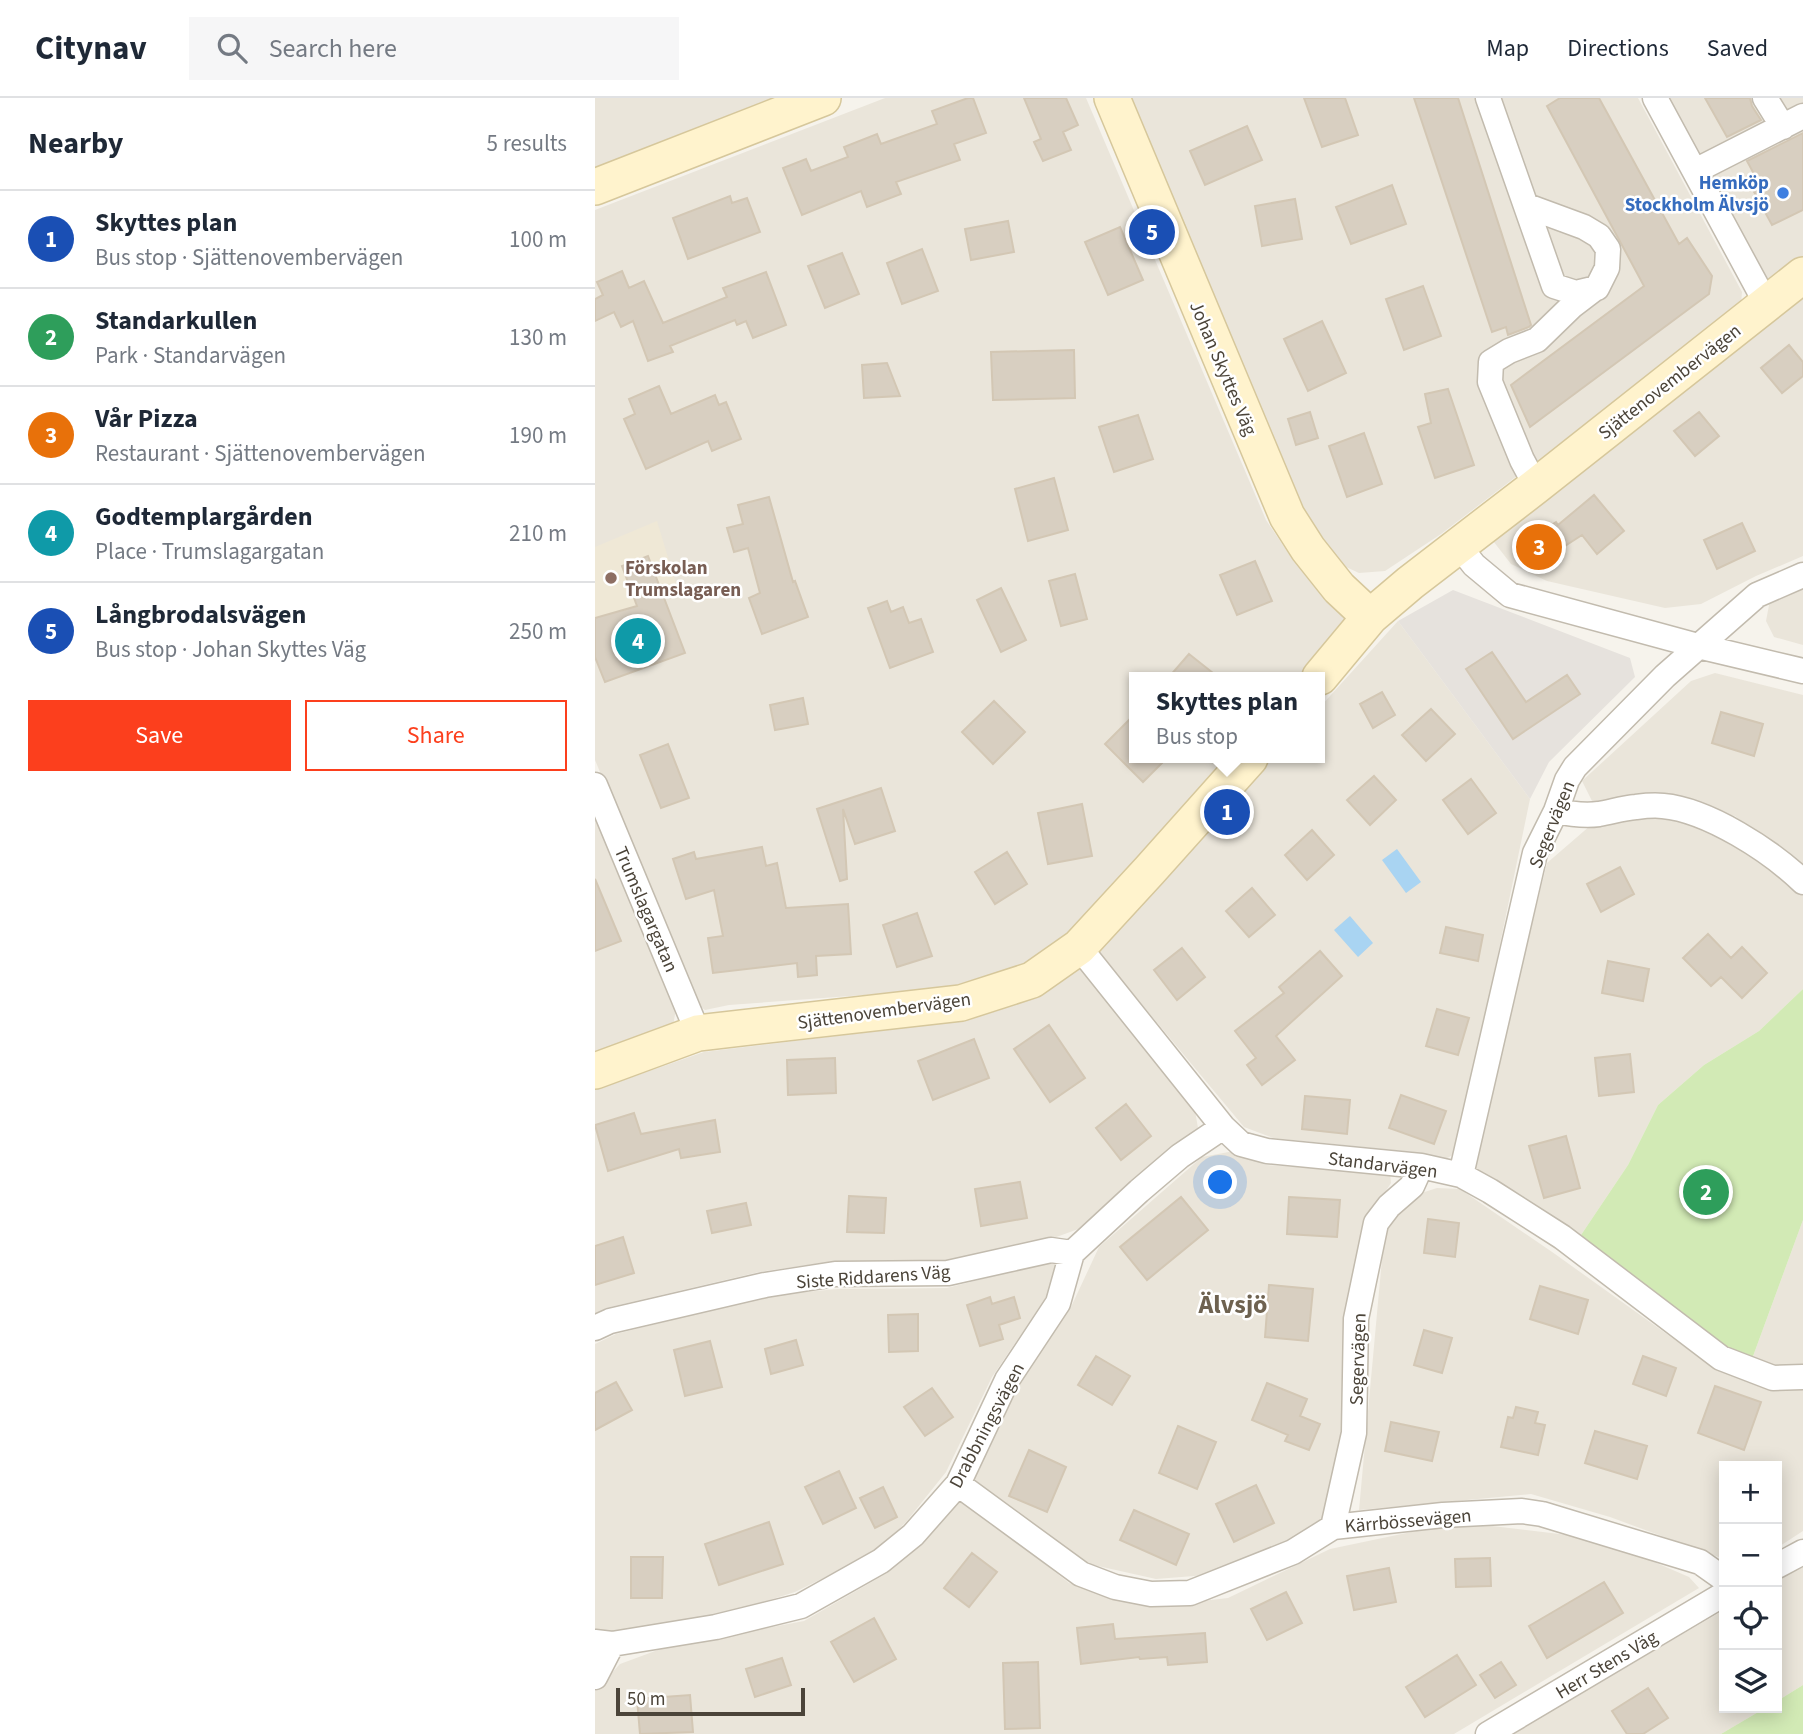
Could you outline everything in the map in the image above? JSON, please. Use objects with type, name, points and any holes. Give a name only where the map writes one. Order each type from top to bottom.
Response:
[{"type":"street","points":[[595,187],[823,98]]},
{"type":"street","name":"Johan Skyttes Väg","points":[[1112,98],[1287,516],[1339,589],[1370,617]]},
{"type":"street","points":[[1488,98],[1554,286],[1576,293],[1597,288]]},
{"type":"street","points":[[1655,98],[1767,304]]},
{"type":"street","points":[[1695,171],[1793,122],[1765,98]]},
{"type":"street","points":[[1527,206],[1584,227],[1599,236],[1608,250],[1607,268],[1597,288],[1572,306],[1537,340],[1509,351],[1492,362],[1489,382],[1536,486]]},
{"type":"street","name":"Sjättenovembervägen","points":[[1323,672],[1370,617],[1410,583],[1803,275]]},
{"type":"street","points":[[1459,546],[1473,565],[1510,595],[1697,646],[1803,671]]},
{"type":"street","name":"Segervägen","points":[[1461,1175],[1535,853],[1556,811],[1567,780],[1575,767],[1697,646],[1757,595],[1803,575]]},
{"type":"street","name":"Sjättenovembervägen","points":[[595,1071],[698,1033],[961,1003],[1032,980],[1079,947],[1246,763]]},
{"type":"street","name":"Trumslagargatan","points":[[595,785],[698,1033]]},
{"type":"street","points":[[1556,811],[1573,815],[1597,815],[1633,807],[1663,806],[1690,812],[1760,846],[1803,882]]},
{"type":"street","name":"Standarvägen","points":[[1079,947],[1223,1127],[1241,1144],[1267,1151],[1421,1166],[1461,1175],[1562,1237],[1721,1358],[1773,1378],[1803,1377]]},
{"type":"street","points":[[1072,1253],[1180,1156],[1223,1127]]},
{"type":"street","name":"Segervägen","points":[[1333,1528],[1354,1433],[1356,1319],[1376,1223],[1389,1206],[1412,1186],[1421,1166]]},
{"type":"street","name":"Siste Riddarens Väg","points":[[595,1328],[610,1321],[765,1284],[835,1274],[948,1273],[1051,1250],[1072,1253]]},
{"type":"street","name":"Drabbningsvägen","points":[[604,1643],[716,1627],[801,1606],[881,1561],[913,1535],[958,1484],[1007,1380],[1058,1303],[1072,1253]]},
{"type":"street","name":"Kärrbössevägen","points":[[958,1484],[1081,1574],[1115,1587],[1151,1594],[1190,1593],[1293,1552],[1333,1528],[1443,1515],[1522,1511],[1542,1514],[1700,1562],[1719,1575]]},
{"type":"street","points":[[1782,1563],[1803,1552]]},
{"type":"street","name":"Herr Stens Väg","points":[[1488,1734],[1719,1597]]},
{"type":"street","points":[[595,1677],[604,1643]]},
{"type":"shaded area","points":[[595,98],[778,98],[595,169]]},
{"type":"shaded area","points":[[885,98],[1086,98],[1266,520],[1293,560],[1348,612],[1348,624],[1305,672],[1129,672],[1129,763],[1227,763],[1154,845],[1066,935],[1022,971],[959,988],[729,1005],[705,1010],[697,1004],[595,760],[595,210]]},
{"type":"shaded area","points":[[1125,98],[1638,98],[1742,292],[1741,305],[1441,534],[1385,571],[1359,573],[1344,566],[1324,547],[1302,507]]},
{"type":"shaded area","points":[[1669,98],[1803,98],[1803,256],[1773,282],[1762,274]]},
{"type":"shaded area","points":[[1803,291],[1803,556],[1701,604],[1665,608],[1547,581],[1511,564],[1490,537]]},
{"type":"shaded area","name":"Förskolan Trumslagaren","points":[[657,521],[677,587],[662,591],[647,556],[623,569],[641,619],[608,614],[595,618],[595,547]]},
{"type":"shaded area","points":[[1803,585],[1803,645],[1774,637],[1766,621],[1770,600]]},
{"type":"shaded area","points":[[1453,590],[1630,658],[1635,677],[1549,762],[1530,799],[1398,621]]},
{"type":"shaded area","points":[[1398,621],[1530,799],[1457,1152],[1446,1159],[1414,1152],[1273,1138],[1244,1127],[1094,947],[1157,876],[1267,763],[1325,763],[1325,701]]},
{"type":"shaded area","points":[[1715,673],[1803,695],[1803,870],[1735,816],[1659,798],[1594,805],[1582,781],[1691,681]]},
{"type":"shaded area","points":[[595,806],[676,1009],[673,1026],[595,1054]]},
{"type":"shaded area","points":[[1666,814],[1726,837],[1795,886],[1803,896],[1803,989],[1759,1031],[1704,1065],[1658,1105],[1628,1165],[1579,1238],[1472,1169],[1547,863],[1591,825]]},
{"type":"shaded area","points":[[1075,962],[1194,1105],[1198,1128],[1081,1228],[1051,1239],[947,1263],[836,1261],[759,1272],[606,1308],[595,1314],[595,1090],[704,1052],[960,1021],[997,1011],[1039,989]]},
{"type":"shaded area","points":[[1234,1151],[1266,1165],[1390,1173],[1391,1183],[1365,1223],[1344,1432],[1322,1525],[1219,1574],[1156,1579],[1080,1562],[972,1482],[1016,1383],[1071,1307],[1099,1247],[1202,1157]]},
{"type":"shaded area","points":[[1437,1188],[1460,1189],[1717,1370],[1769,1390],[1803,1389],[1803,1531],[1782,1545],[1782,1461],[1719,1461],[1719,1557],[1610,1517],[1531,1494],[1359,1510],[1385,1226],[1406,1198]]},
{"type":"shaded area","points":[[1803,1220],[1803,1367],[1777,1368],[1752,1359]]},
{"type":"shaded area","points":[[1053,1261],[1062,1274],[992,1377],[946,1472],[906,1522],[876,1552],[795,1592],[714,1617],[612,1633],[595,1632],[595,1344],[616,1334],[771,1295],[838,1289],[947,1288]]},
{"type":"shaded area","points":[[959,1496],[1069,1583],[1150,1607],[1228,1598],[1330,1549],[1459,1522],[1601,1539],[1689,1577],[1699,1588],[1454,1734],[595,1734],[595,1691],[620,1664],[666,1647],[804,1621],[889,1572],[922,1545]]},
{"type":"shaded area","points":[[1803,1562],[1803,1685],[1782,1698],[1782,1587],[1782,1576]]},
{"type":"shaded area","points":[[1719,1613],[1719,1713],[1757,1713],[1721,1734],[1511,1734]]},
{"type":"green space","points":[[1803,989],[1803,1220],[1752,1359],[1717,1347],[1579,1238],[1628,1165],[1658,1105],[1704,1065],[1759,1031]]},
{"type":"green space","points":[[1803,1685],[1803,1734],[1721,1734],[1757,1713],[1782,1713],[1782,1698]]},
{"type":"water","points":[[1397,849],[1421,882],[1406,893],[1382,860]]},
{"type":"water","points":[[1350,916],[1373,943],[1358,957],[1334,930]]},
{"type":"building","points":[[973,98],[986,133],[954,144],[960,160],[896,182],[901,194],[867,207],[861,191],[802,215],[783,168],[806,159],[811,171],[848,157],[844,147],[877,134],[881,144],[937,124],[932,111]]},
{"type":"building","points":[[1024,98],[1066,98],[1078,125],[1063,132],[1071,150],[1043,161],[1034,142],[1041,139]]},
{"type":"building","points":[[1304,98],[1345,98],[1358,135],[1322,147]]},
{"type":"building","points":[[1414,98],[1458,98],[1531,325],[1529,327],[1508,335],[1506,327],[1492,332]]},
{"type":"building","points":[[1560,98],[1599,98],[1679,244],[1687,238],[1712,276],[1709,294],[1530,427],[1511,385],[1644,286],[1547,106]]},
{"type":"building","points":[[1705,98],[1750,98],[1761,120],[1727,137]]},
{"type":"building","points":[[1247,126],[1262,160],[1205,185],[1190,151]]},
{"type":"building","points":[[1803,133],[1803,210],[1772,225],[1746,177],[1754,174],[1747,161]]},
{"type":"building","points":[[1392,185],[1406,224],[1351,244],[1336,207]]},
{"type":"building","points":[[730,196],[732,203],[747,198],[760,232],[688,259],[673,218]]},
{"type":"building","points":[[1295,199],[1302,239],[1262,246],[1255,206]]},
{"type":"building","points":[[1008,221],[1014,252],[971,260],[965,229]]},
{"type":"building","points":[[1120,227],[1143,280],[1108,295],[1085,242]]},
{"type":"building","points":[[922,249],[938,291],[902,304],[887,263]]},
{"type":"building","points":[[842,253],[859,294],[825,308],[808,266]]},
{"type":"building","points":[[622,271],[629,288],[644,281],[663,323],[727,297],[723,288],[766,272],[786,325],[753,338],[746,321],[737,325],[735,320],[670,346],[673,352],[648,361],[633,321],[621,327],[614,312],[595,321],[595,299],[603,295],[597,282]]},
{"type":"building","points":[[1423,286],[1441,336],[1404,350],[1386,299]]},
{"type":"building","points":[[1322,321],[1346,373],[1308,391],[1284,339]]},
{"type":"building","points":[[1789,345],[1803,362],[1803,376],[1782,393],[1761,368]]},
{"type":"building","points":[[1074,350],[1075,398],[993,400],[991,352]]},
{"type":"building","points":[[887,363],[900,396],[864,398],[862,365]]},
{"type":"building","points":[[659,386],[671,414],[715,395],[719,405],[726,402],[741,439],[712,451],[708,441],[646,469],[624,419],[635,414],[629,399]]},
{"type":"building","points":[[1448,389],[1474,465],[1435,478],[1418,427],[1431,423],[1425,394]]},
{"type":"building","points":[[1310,412],[1318,438],[1296,445],[1288,419]]},
{"type":"building","points":[[1699,412],[1719,436],[1695,456],[1674,431]]},
{"type":"building","points":[[1138,415],[1153,459],[1114,472],[1099,427]]},
{"type":"building","points":[[1364,433],[1382,484],[1347,497],[1329,446]]},
{"type":"building","points":[[1054,478],[1068,530],[1028,541],[1015,489]]},
{"type":"building","points":[[1594,495],[1624,531],[1597,554],[1582,535],[1540,562],[1527,540],[1556,522],[1558,525]]},
{"type":"building","points":[[769,497],[793,582],[795,581],[808,617],[762,634],[749,598],[760,593],[748,548],[734,552],[727,528],[743,524],[738,505]]},
{"type":"building","points":[[1742,523],[1755,551],[1717,569],[1704,540]]},
{"type":"building","points":[[648,556],[685,653],[605,682],[595,657],[595,618],[637,606],[622,566]]},
{"type":"building","points":[[1255,561],[1272,601],[1237,615],[1220,575]]},
{"type":"building","points":[[1075,574],[1087,619],[1061,626],[1049,581]]},
{"type":"building","points":[[1001,588],[1026,640],[1001,652],[977,600]]},
{"type":"building","points":[[887,601],[891,612],[903,607],[909,623],[921,619],[933,652],[890,668],[868,608]]},
{"type":"building","points":[[1492,652],[1526,702],[1567,675],[1580,694],[1513,739],[1466,669]]},
{"type":"building","points":[[1189,654],[1212,672],[1173,672]]},
{"type":"building","points":[[1382,692],[1395,715],[1373,728],[1360,704]]},
{"type":"building","points":[[803,698],[808,724],[775,730],[770,705]]},
{"type":"building","points":[[994,701],[1025,732],[993,764],[962,732]]},
{"type":"building","points":[[1431,709],[1455,734],[1426,761],[1402,735]]},
{"type":"building","points":[[1721,712],[1763,724],[1754,756],[1712,743]]},
{"type":"building","points":[[1129,720],[1129,763],[1162,763],[1143,782],[1105,744]]},
{"type":"building","points":[[668,744],[689,798],[661,808],[640,755]]},
{"type":"building","points":[[1374,776],[1396,800],[1370,825],[1347,800]]},
{"type":"building","points":[[1471,779],[1496,813],[1468,834],[1443,800]]},
{"type":"building","points":[[881,788],[895,831],[855,844],[843,809],[847,879],[840,881],[817,809]]},
{"type":"building","points":[[1082,804],[1092,856],[1048,864],[1038,813]]},
{"type":"building","points":[[1312,830],[1334,855],[1307,880],[1285,855]]},
{"type":"building","points":[[762,847],[766,866],[777,863],[786,908],[848,904],[851,954],[816,956],[817,975],[798,977],[797,963],[713,973],[708,938],[723,936],[714,890],[686,899],[673,859],[694,852],[696,859]]},
{"type":"building","points":[[1007,852],[1027,884],[995,904],[975,872]]},
{"type":"building","points":[[1620,867],[1634,894],[1601,912],[1587,884]]},
{"type":"building","points":[[595,879],[621,941],[595,951]]},
{"type":"building","points":[[1252,888],[1275,915],[1249,937],[1226,911]]},
{"type":"building","points":[[917,913],[932,956],[897,967],[883,925]]},
{"type":"building","points":[[1446,927],[1483,935],[1478,961],[1440,953]]},
{"type":"building","points":[[1708,934],[1731,958],[1742,947],[1767,973],[1742,998],[1721,977],[1711,986],[1683,958]]},
{"type":"building","points":[[1182,948],[1205,977],[1177,1000],[1154,970]]},
{"type":"building","points":[[1320,951],[1342,976],[1276,1036],[1295,1060],[1262,1085],[1247,1065],[1256,1058],[1235,1031],[1284,993],[1279,987]]},
{"type":"building","points":[[1608,961],[1649,969],[1643,1001],[1602,993]]},
{"type":"building","points":[[1437,1009],[1469,1018],[1458,1055],[1426,1046]]},
{"type":"building","points":[[1049,1025],[1085,1078],[1050,1102],[1014,1049]]},
{"type":"building","points":[[974,1039],[989,1078],[933,1100],[918,1061]]},
{"type":"building","points":[[1630,1054],[1634,1092],[1599,1096],[1595,1058]]},
{"type":"building","points":[[835,1058],[836,1093],[788,1095],[787,1060]]},
{"type":"building","points":[[1401,1095],[1446,1111],[1434,1144],[1389,1128]]},
{"type":"building","points":[[1305,1096],[1350,1100],[1347,1134],[1302,1129]]},
{"type":"building","points":[[1126,1104],[1151,1136],[1121,1160],[1096,1128]]},
{"type":"building","points":[[634,1113],[641,1134],[715,1120],[720,1152],[681,1158],[679,1149],[608,1171],[595,1125]]},
{"type":"building","points":[[1566,1136],[1580,1188],[1544,1198],[1529,1146]]},
{"type":"building","points":[[1020,1182],[1027,1218],[981,1226],[975,1189]]},
{"type":"building","points":[[849,1196],[886,1198],[884,1233],[847,1232]]},
{"type":"building","points":[[1181,1197],[1208,1230],[1147,1280],[1120,1247]]},
{"type":"building","points":[[1289,1197],[1340,1200],[1337,1237],[1287,1234]]},
{"type":"building","points":[[746,1203],[751,1225],[712,1233],[707,1211]]},
{"type":"building","points":[[1428,1219],[1459,1223],[1455,1257],[1424,1253]]},
{"type":"building","points":[[623,1237],[634,1273],[595,1285],[595,1246]]},
{"type":"building","points":[[1269,1285],[1313,1289],[1308,1341],[1265,1337]]},
{"type":"building","points":[[1540,1286],[1588,1300],[1578,1334],[1530,1319]]},
{"type":"building","points":[[990,1297],[992,1304],[1014,1297],[1020,1318],[999,1325],[1003,1339],[980,1346],[967,1305]]},
{"type":"building","points":[[918,1314],[918,1351],[889,1352],[888,1315]]},
{"type":"building","points":[[1424,1330],[1452,1338],[1442,1373],[1414,1365]]},
{"type":"building","points":[[796,1340],[803,1365],[771,1374],[765,1349]]},
{"type":"building","points":[[710,1341],[722,1387],[685,1396],[674,1350]]},
{"type":"building","points":[[1096,1356],[1130,1376],[1112,1405],[1078,1385]]},
{"type":"building","points":[[1643,1356],[1676,1368],[1666,1396],[1633,1384]]},
{"type":"building","points":[[616,1382],[632,1410],[595,1430],[595,1393]]},
{"type":"building","points":[[1267,1383],[1307,1399],[1300,1416],[1320,1424],[1309,1450],[1285,1441],[1288,1435],[1252,1420]]},
{"type":"building","points":[[1715,1386],[1761,1402],[1744,1450],[1698,1433]]},
{"type":"building","points":[[932,1388],[953,1417],[925,1436],[904,1407]]},
{"type":"building","points":[[1516,1407],[1538,1412],[1535,1423],[1545,1425],[1538,1455],[1501,1447],[1508,1417],[1513,1418]]},
{"type":"building","points":[[1391,1422],[1439,1432],[1432,1461],[1385,1451]]},
{"type":"building","points":[[1178,1426],[1216,1442],[1197,1489],[1159,1473]]},
{"type":"building","points":[[1595,1431],[1647,1446],[1637,1479],[1585,1463]]},
{"type":"building","points":[[1029,1450],[1066,1467],[1047,1512],[1009,1496]]},
{"type":"building","points":[[839,1471],[856,1508],[823,1524],[805,1487]]},
{"type":"building","points":[[1256,1485],[1274,1523],[1234,1542],[1216,1504]]},
{"type":"building","points":[[883,1487],[897,1517],[875,1528],[860,1498]]},
{"type":"building","points":[[1134,1510],[1189,1534],[1176,1565],[1120,1540]]},
{"type":"building","points":[[769,1522],[783,1564],[719,1585],[705,1544]]},
{"type":"building","points":[[972,1553],[997,1572],[969,1607],[944,1588]]},
{"type":"building","points":[[631,1557],[663,1557],[662,1598],[631,1598]]},
{"type":"building","points":[[1490,1558],[1491,1586],[1456,1587],[1455,1559]]},
{"type":"building","points":[[1389,1568],[1396,1602],[1354,1610],[1347,1576]]},
{"type":"building","points":[[1604,1582],[1623,1613],[1547,1658],[1529,1626]]},
{"type":"building","points":[[1286,1592],[1302,1623],[1267,1640],[1251,1609]]},
{"type":"building","points":[[874,1618],[896,1659],[854,1682],[831,1642]]},
{"type":"building","points":[[1113,1624],[1115,1639],[1205,1633],[1207,1662],[1168,1665],[1167,1657],[1139,1657],[1081,1664],[1077,1628]]},
{"type":"building","points":[[1457,1655],[1476,1685],[1425,1717],[1406,1687]]},
{"type":"building","points":[[782,1658],[791,1685],[755,1697],[746,1669]]},
{"type":"building","points":[[1038,1662],[1040,1728],[1005,1729],[1003,1663]]},
{"type":"building","points":[[1501,1662],[1516,1685],[1495,1698],[1480,1675]]},
{"type":"building","points":[[1648,1688],[1668,1718],[1643,1734],[1627,1734],[1612,1711]]},
{"type":"building","points":[[690,1695],[693,1732],[640,1734],[637,1699]]},
{"type":"place","name":"Hemköp Stockholm Älvsjö","points":[[1783,193]]},
{"type":"place","name":"Långbrodalsvägen","points":[[1152,232]]},
{"type":"place","name":"Vår Pizza","points":[[1539,547]]},
{"type":"place","name":"Förskolan Trumslagaren","points":[[611,578]]},
{"type":"place","name":"Godtemplargården","points":[[638,641]]},
{"type":"place","name":"Skyttes plan","points":[[1227,812]]},
{"type":"place","name":"Standarkullen","points":[[1706,1192]]},
{"type":"district","name":"Älvsjö","points":[[1233,1304]]}]
